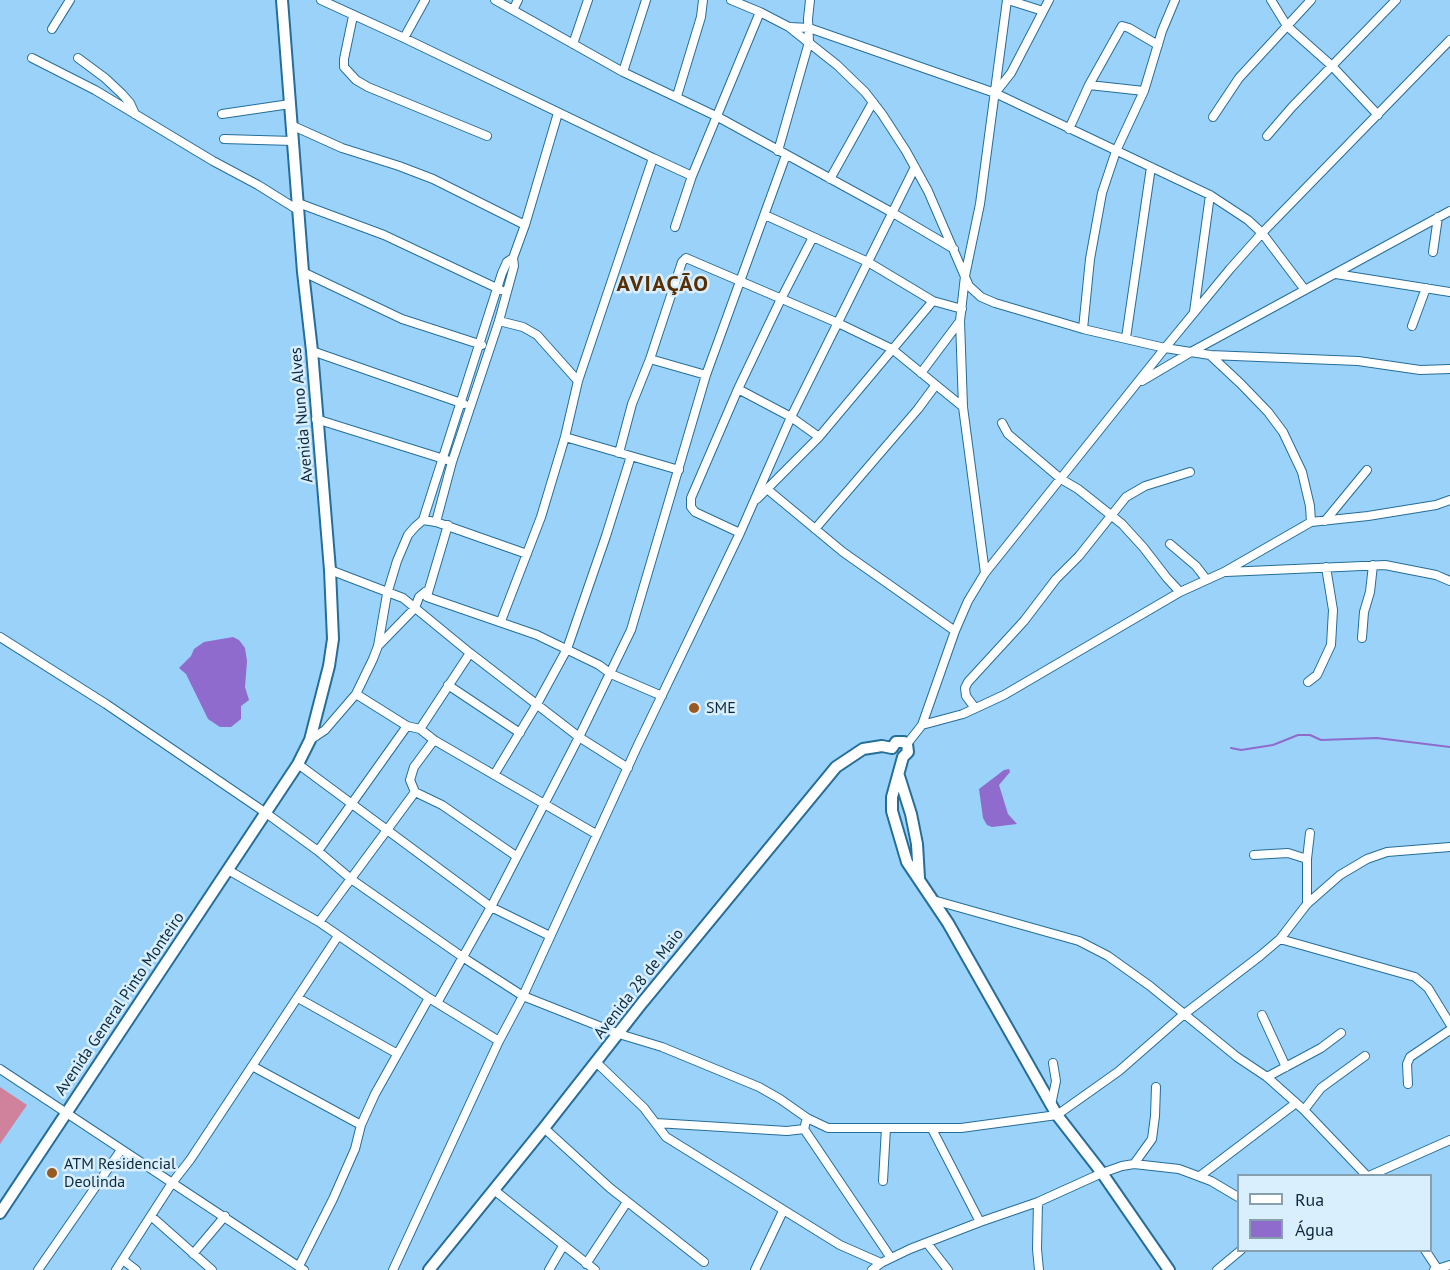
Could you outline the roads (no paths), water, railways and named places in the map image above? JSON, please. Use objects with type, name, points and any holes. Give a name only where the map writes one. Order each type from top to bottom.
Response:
[{"type":"street","points":[[52,29],[70,0]]},
{"type":"street","name":"Avenida Nuno Alves","points":[[266,813],[298,764],[310,740],[329,666],[333,639],[330,570],[312,351],[303,272],[282,0]]},
{"type":"street","points":[[321,0],[692,176]]},
{"type":"street","points":[[404,38],[424,0]]},
{"type":"street","points":[[495,0],[623,72],[718,117],[893,213],[955,250]]},
{"type":"street","points":[[513,10],[518,0]]},
{"type":"street","points":[[573,44],[588,0]]},
{"type":"street","points":[[623,72],[646,0]]},
{"type":"street","points":[[677,96],[701,17],[703,0]]},
{"type":"street","points":[[731,0],[789,27],[837,65],[873,102],[915,167],[965,276],[975,292],[995,303],[1083,329],[1165,348],[1210,355],[1358,361],[1420,370],[1450,369]]},
{"type":"street","points":[[437,1003],[491,907],[611,674],[631,630],[706,375],[765,215],[809,42],[810,0]]},
{"type":"street","points":[[985,573],[963,407],[960,321],[965,276],[980,204],[1008,0],[1043,11]]},
{"type":"street","points":[[995,93],[1011,73],[1049,0]]},
{"type":"street","points":[[1083,329],[1090,259],[1102,193],[1116,151],[1143,91],[1175,0]]},
{"type":"street","points":[[1271,0],[1287,26],[1332,66],[1378,115]]},
{"type":"street","points":[[1214,117],[1239,78],[1311,0]]},
{"type":"street","points":[[1267,136],[1292,107],[1396,0]]},
{"type":"street","points":[[675,227],[692,176],[760,12]]},
{"type":"street","points":[[353,16],[344,59],[345,67],[356,80],[487,136]]},
{"type":"street","points":[[1069,129],[1089,85],[1122,26],[1130,28],[1158,45]]},
{"type":"street","points":[[789,27],[809,28],[995,93],[1210,195],[1248,220],[1262,233],[1305,290]]},
{"type":"street","points":[[1169,1270],[1102,1173],[1057,1115],[976,971],[907,862],[892,811],[892,797],[903,757],[908,752],[907,744],[922,725],[955,631],[985,573],[1165,348],[1262,233],[1450,40]]},
{"type":"street","points":[[32,58],[94,90],[298,206],[384,235],[506,292]]},
{"type":"street","points":[[78,58],[122,94],[130,103],[135,115]]},
{"type":"street","points":[[1089,85],[1143,91]]},
{"type":"street","points":[[830,179],[873,102]]},
{"type":"street","points":[[222,114],[290,104]]},
{"type":"street","points":[[436,522],[452,462],[499,321],[514,266],[513,258],[558,113]]},
{"type":"street","points":[[291,125],[342,148],[433,179],[525,225]]},
{"type":"street","points":[[224,139],[293,141]]},
{"type":"street","points":[[501,621],[541,517],[565,437],[578,381],[652,158]]},
{"type":"street","points":[[393,1270],[499,1041],[523,996],[596,834],[754,503],[791,417],[915,167]]},
{"type":"street","points":[[1126,338],[1150,167]]},
{"type":"street","points":[[1194,314],[1210,195]]},
{"type":"street","points":[[1136,385],[1191,352],[1450,211]]},
{"type":"street","points":[[765,215],[868,262],[933,301],[962,309]]},
{"type":"street","points":[[1433,252],[1438,217]]},
{"type":"street","points":[[740,533],[695,512],[690,503],[738,390],[813,237]]},
{"type":"street","points":[[310,740],[325,730],[356,694],[378,646],[387,594],[400,551],[408,536],[423,520],[497,289],[507,262],[513,258]]},
{"type":"street","points":[[619,453],[633,404],[683,260],[690,258],[892,349],[963,407]]},
{"type":"street","points":[[303,272],[402,319],[490,348]]},
{"type":"street","points":[[1335,274],[1450,292]]},
{"type":"street","points":[[1412,326],[1426,288]]},
{"type":"street","points":[[754,503],[819,437],[933,301]]},
{"type":"street","points":[[499,321],[523,327],[537,335],[578,381]]},
{"type":"street","points":[[921,374],[960,321]]},
{"type":"street","points":[[312,351],[471,406]]},
{"type":"street","points":[[1210,355],[1248,391],[1283,432],[1302,472],[1310,506],[1311,522]]},
{"type":"street","points":[[650,359],[706,375]]},
{"type":"street","points":[[815,529],[935,386]]},
{"type":"street","points":[[738,390],[791,417],[819,437]]},
{"type":"street","points":[[316,419],[452,462]]},
{"type":"street","points":[[1002,423],[1008,434],[1061,479],[1113,516],[1143,546],[1167,579],[1180,592]]},
{"type":"street","points":[[565,437],[679,470]]},
{"type":"street","points":[[494,775],[567,649],[631,456]]},
{"type":"street","points":[[1325,521],[1367,470]]},
{"type":"street","points":[[975,708],[966,696],[965,688],[968,682],[1024,621],[1056,579],[1113,516],[1126,497],[1134,491],[1190,472]]},
{"type":"street","points":[[768,489],[843,552],[955,631]]},
{"type":"street","points":[[922,725],[975,708],[1030,682],[1180,592],[1224,572],[1311,522],[1436,505],[1450,500]]},
{"type":"street","points":[[423,520],[448,525],[527,555]]},
{"type":"street","points":[[427,597],[448,525]]},
{"type":"street","points":[[1170,544],[1206,579]]},
{"type":"street","points":[[1362,638],[1364,612],[1372,582],[1373,565]]},
{"type":"street","points":[[1224,572],[1385,565],[1450,580]]},
{"type":"street","points":[[1308,682],[1317,675],[1331,645],[1333,610],[1326,567]]},
{"type":"street","points":[[330,570],[387,594],[403,598],[579,737],[628,768]]},
{"type":"street","points":[[378,646],[415,608],[422,593],[425,591],[427,597]]},
{"type":"street","points":[[427,597],[501,621],[567,649],[599,665],[611,674],[662,696]]},
{"type":"street","points":[[0,637],[106,704],[266,813],[351,879],[523,996],[619,1034],[662,1047],[759,1087],[807,1118],[828,1128],[962,1128],[1057,1115],[1119,1071],[1183,1014],[1280,939],[1307,904],[1340,874],[1367,858],[1387,852],[1450,848]]},
{"type":"street","points":[[420,729],[470,653]]},
{"type":"street","points":[[448,685],[520,733]]},
{"type":"street","points":[[356,694],[406,726],[420,729],[434,740],[596,834]]},
{"type":"street","points":[[318,852],[406,726]]},
{"type":"street","points":[[434,740],[412,773],[410,780],[415,792],[442,805],[478,832],[516,856]]},
{"type":"street","points":[[903,757],[894,754],[892,748],[896,742],[907,744]]},
{"type":"street","name":"Avenida 28 de Maio","points":[[429,1270],[713,915],[836,767],[863,749],[882,746],[892,748]]},
{"type":"street","points":[[298,764],[491,907],[550,936]]},
{"type":"street","points":[[899,776],[913,824],[919,856],[919,879]]},
{"type":"street","points":[[319,922],[415,792]]},
{"type":"street","name":"Avenida General Pinto Monteiro","points":[[0,1213],[266,813]]},
{"type":"street","points":[[1307,904],[1307,859],[1310,833]]},
{"type":"street","points":[[1254,855],[1288,853],[1307,859]]},
{"type":"street","points":[[228,870],[319,922],[429,998],[499,1041]]},
{"type":"street","points":[[933,900],[1079,941],[1108,956],[1150,986],[1237,1057],[1267,1077],[1304,1110],[1366,1174]]},
{"type":"street","points":[[116,1270],[338,936]]},
{"type":"street","points":[[1280,939],[1415,977],[1428,988],[1450,1024]]},
{"type":"street","points":[[298,998],[396,1053]]},
{"type":"street","points":[[0,1069],[301,1268],[355,1149],[361,1125],[375,1094],[429,998]]},
{"type":"street","points":[[1262,1014],[1286,1067]]},
{"type":"street","points":[[1408,1084],[1407,1064],[1410,1057],[1450,1030]]},
{"type":"street","points":[[1267,1077],[1321,1048],[1341,1033]]},
{"type":"street","points":[[1304,1110],[1321,1088],[1365,1056]]},
{"type":"street","points":[[596,1062],[632,1095],[666,1137],[840,1245],[881,1263]]},
{"type":"street","points":[[1051,1105],[1056,1081],[1053,1063]]},
{"type":"street","points":[[252,1066],[361,1125]]},
{"type":"street","points":[[1134,1164],[1152,1140],[1156,1087]]},
{"type":"street","points":[[1200,1176],[1296,1103]]},
{"type":"street","points":[[807,1118],[804,1129],[891,1258]]},
{"type":"street","points":[[656,1123],[787,1131],[804,1129]]},
{"type":"street","points":[[544,1128],[627,1202],[705,1262]]},
{"type":"street","points":[[883,1181],[886,1128]]},
{"type":"street","points":[[932,1129],[980,1222]]},
{"type":"street","points":[[1373,1174],[1450,1140]]},
{"type":"street","points":[[39,1270],[121,1150]]},
{"type":"street","points":[[872,1270],[891,1258],[927,1243],[1038,1202],[1102,1173],[1134,1164],[1179,1169],[1200,1176],[1237,1196]]},
{"type":"street","points":[[494,1190],[595,1270]]},
{"type":"street","points":[[586,1264],[627,1202]]},
{"type":"street","points":[[1038,1202],[1039,1270]]},
{"type":"street","points":[[755,1270],[783,1211]]},
{"type":"street","points":[[151,1216],[212,1270]]},
{"type":"street","points":[[193,1254],[225,1216]]},
{"type":"street","points":[[927,1243],[948,1270]]},
{"type":"street","points":[[549,1270],[563,1246]]},
{"type":"street","points":[[1217,1270],[1240,1252]]},
{"type":"street","points":[[1426,1252],[1435,1269],[1449,1267]]},
{"type":"street","points":[[123,1260],[136,1270]]},
{"type":"water","points":[[233,637],[239,640],[245,648],[247,661],[245,687],[249,700],[241,706],[241,719],[231,727],[220,727],[208,719],[186,674],[179,668],[191,656],[194,649],[204,642]]},
{"type":"water","points":[[1009,769],[1010,772],[999,785],[1008,814],[1017,824],[992,827],[987,825],[983,818],[979,789],[1004,770]]},
{"type":"waterway","points":[[1231,748],[1241,750],[1273,745],[1298,735],[1310,735],[1321,740],[1377,738],[1450,747]]},
{"type":"place","name":"SME","points":[[694,708]]},
{"type":"place","name":"ATM Residencial Deolinda","points":[[52,1173]]},
{"type":"district","name":"AVIAÇÃO","points":[[663,285]]}]
